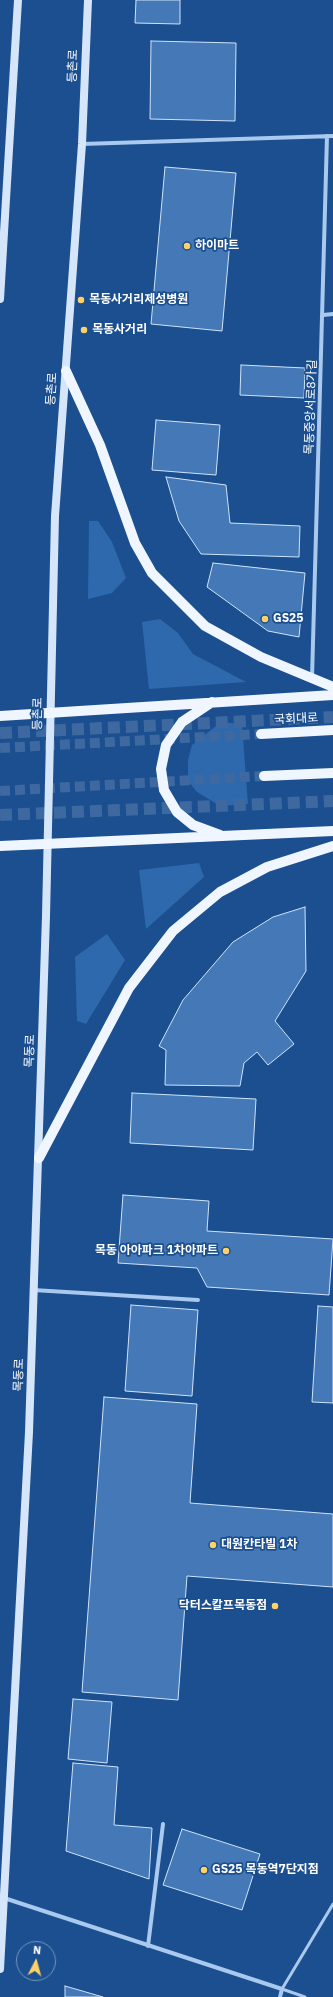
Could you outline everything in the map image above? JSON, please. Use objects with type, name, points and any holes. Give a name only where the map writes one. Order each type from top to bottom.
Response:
[{"type":"main road","points":[[0,299],[18,0]]},
{"type":"main road","name":"등촌로","points":[[49,781],[56,516],[82,144],[88,0]]},
{"type":"main road","points":[[66,371],[100,445],[135,543],[152,573],[205,626],[261,657],[333,687]]},
{"type":"main road","points":[[0,716],[214,701],[333,695]]},
{"type":"main road","points":[[214,701],[182,722],[166,745],[161,769],[164,790],[177,812],[194,825],[225,837]]},
{"type":"main road","name":"국회대로","points":[[261,734],[333,730]]},
{"type":"main road","points":[[264,776],[333,773]]},
{"type":"main road","name":"목동로","points":[[0,1969],[2,1897],[29,1432],[39,1158],[49,781]]},
{"type":"main road","points":[[0,846],[333,831]]},
{"type":"main road","points":[[39,1158],[129,988],[173,932],[220,892],[267,867],[333,846]]},
{"type":"street","name":"목동중앙서로8가길","points":[[312,678],[327,136]]},
{"type":"street","points":[[82,144],[333,136]]},
{"type":"street","points":[[322,315],[333,314]]},
{"type":"street","points":[[33,1290],[198,1300]]},
{"type":"street","points":[[148,1946],[163,1824]]},
{"type":"street","points":[[2,1897],[282,1989],[280,1997]]},
{"type":"lane","points":[[305,1997],[282,1989],[333,1904]]},
{"type":"shaded area","points":[[89,521],[98,521],[112,542],[126,578],[112,593],[88,599]]},
{"type":"shaded area","points":[[160,619],[178,633],[193,654],[246,682],[149,689],[142,622]]},
{"type":"shaded area","points":[[221,722],[242,724],[248,804],[220,806],[197,792],[188,781],[188,760],[192,745]]},
{"type":"shaded area","points":[[199,863],[204,877],[146,929],[139,870]]},
{"type":"shaded area","points":[[107,934],[125,960],[86,1024],[77,1021],[75,957]]},
{"type":"building","points":[[136,0],[180,0],[180,24],[135,23]]},
{"type":"building","points":[[151,41],[236,43],[235,121],[150,119]]},
{"type":"building","points":[[165,167],[236,173],[222,331],[151,324]]},
{"type":"building","points":[[241,365],[305,368],[304,398],[240,395]]},
{"type":"building","points":[[156,420],[220,425],[216,475],[152,470]]},
{"type":"building","points":[[166,477],[226,485],[230,523],[300,526],[299,557],[201,554],[179,521]]},
{"type":"building","points":[[213,563],[305,573],[299,637],[268,631],[207,587]]},
{"type":"building","points":[[305,907],[306,971],[275,1021],[294,1044],[268,1065],[257,1052],[244,1063],[240,1086],[165,1085],[166,1050],[159,1046],[183,1000],[233,942],[273,917]]},
{"type":"building","points":[[132,1093],[256,1099],[253,1150],[130,1143]]},
{"type":"building","name":"목동 아아파크 1차아파트","points":[[123,1195],[209,1201],[207,1231],[333,1239],[329,1295],[207,1287],[197,1268],[118,1263]]},
{"type":"building","points":[[131,1305],[198,1310],[192,1396],[125,1391]]},
{"type":"building","points":[[318,1306],[333,1307],[333,1403],[312,1402]]},
{"type":"building","name":"대원칸타빌 1차","points":[[104,1397],[197,1404],[190,1503],[333,1514],[333,1587],[187,1576],[178,1700],[82,1692]]},
{"type":"building","points":[[73,1699],[112,1702],[107,1763],[68,1759]]},
{"type":"building","points":[[73,1763],[118,1767],[114,1825],[152,1828],[149,1879],[66,1851]]},
{"type":"building","points":[[182,1829],[260,1854],[242,1910],[163,1885]]},
{"type":"building","points":[[65,1986],[103,1997],[65,1997]]},
{"type":"tunnel","points":[[0,733],[333,717]]},
{"type":"tunnel","points":[[0,748],[261,734]]},
{"type":"tunnel","points":[[0,791],[264,776]]},
{"type":"tunnel","points":[[0,815],[333,801]]},
{"type":"place","name":"하이마트","points":[[187,246]]},
{"type":"place","name":"목동사거리제성병원","points":[[81,300]]},
{"type":"place","name":"목동사거리","points":[[84,330]]},
{"type":"place","name":"GS25","points":[[265,619]]},
{"type":"place","name":"목동 아아파크 1차아파트","points":[[226,1251]]},
{"type":"place","name":"대원칸타빌 1차","points":[[213,1545]]},
{"type":"place","name":"닥터스칼프목동점","points":[[275,1606]]},
{"type":"place","name":"GS25 목동역7단지점","points":[[204,1870]]}]
